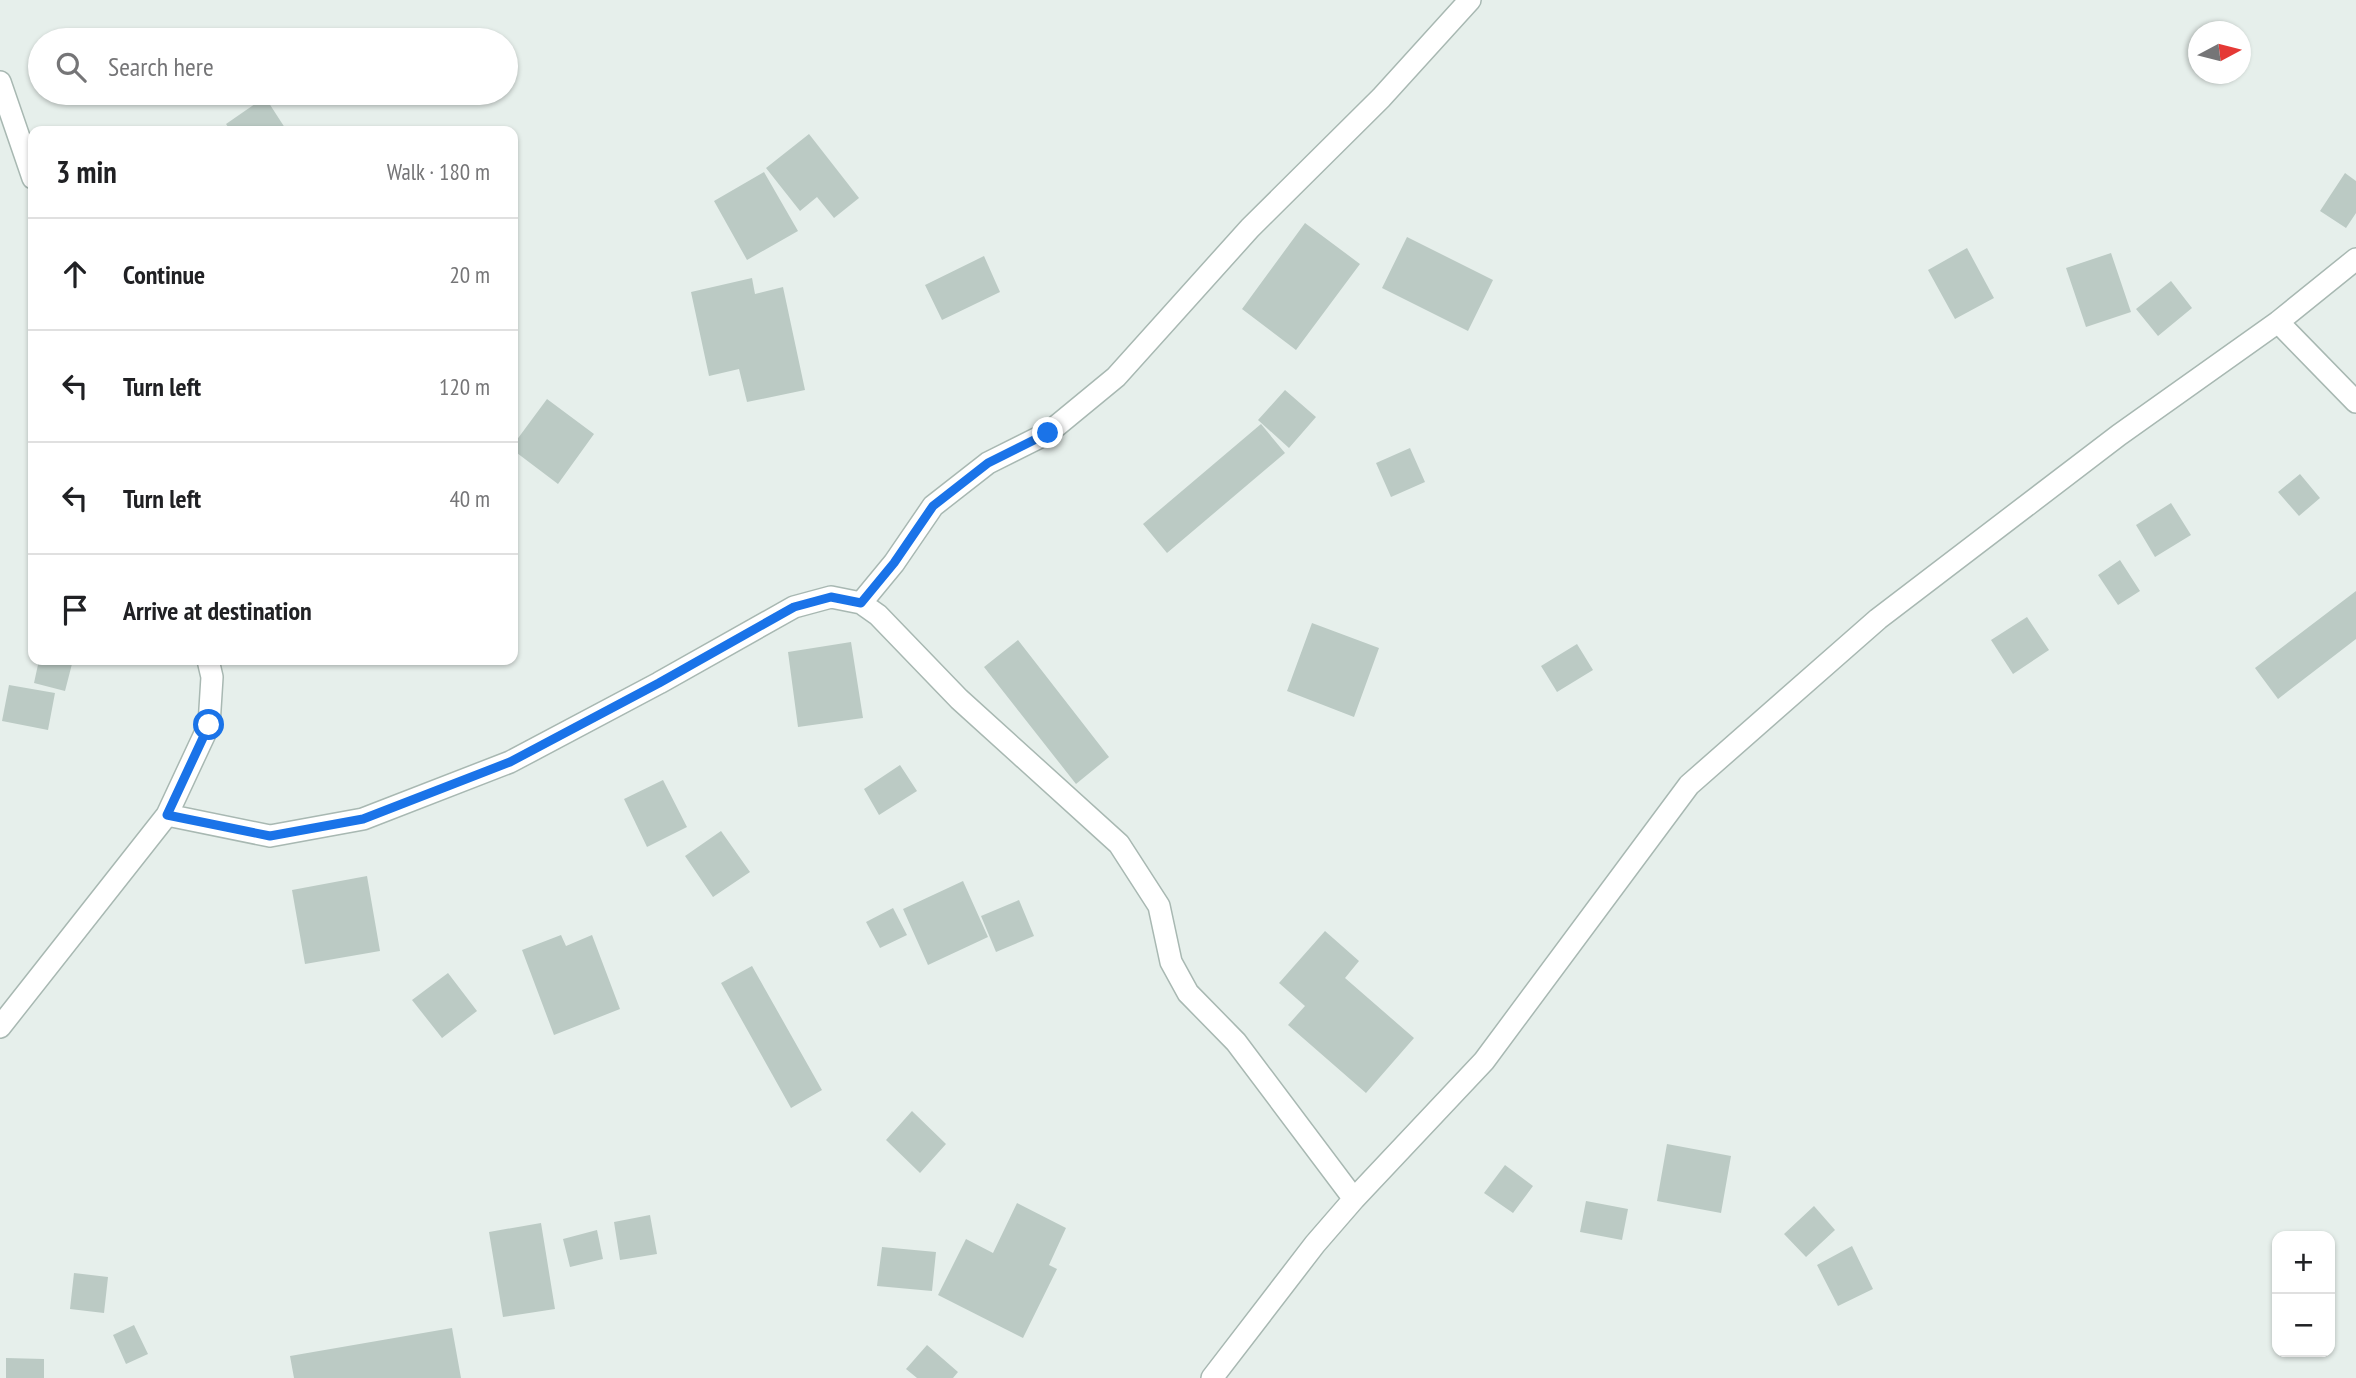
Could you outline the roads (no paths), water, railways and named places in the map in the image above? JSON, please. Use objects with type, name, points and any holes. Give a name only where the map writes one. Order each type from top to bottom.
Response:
[{"type":"street","points":[[861,603],[894,563],[933,506],[988,463],[1048,433],[1116,377],[1250,228],[1381,98],[1470,0]]},
{"type":"street","points":[[0,82],[28,163]]},
{"type":"street","points":[[1212,1378],[1315,1244],[1483,1061],[1689,785],[1878,619],[2119,435],[2278,322],[2356,259]]},
{"type":"street","points":[[2278,322],[2356,402]]},
{"type":"street","points":[[167,815],[270,836],[363,819],[510,762],[794,607],[831,597],[861,603],[878,615],[959,699],[1119,844],[1159,906],[1171,962],[1188,992],[1236,1042],[1354,1199]]},
{"type":"street","points":[[0,1027],[167,815],[209,725],[212,677],[209,665]]}]
